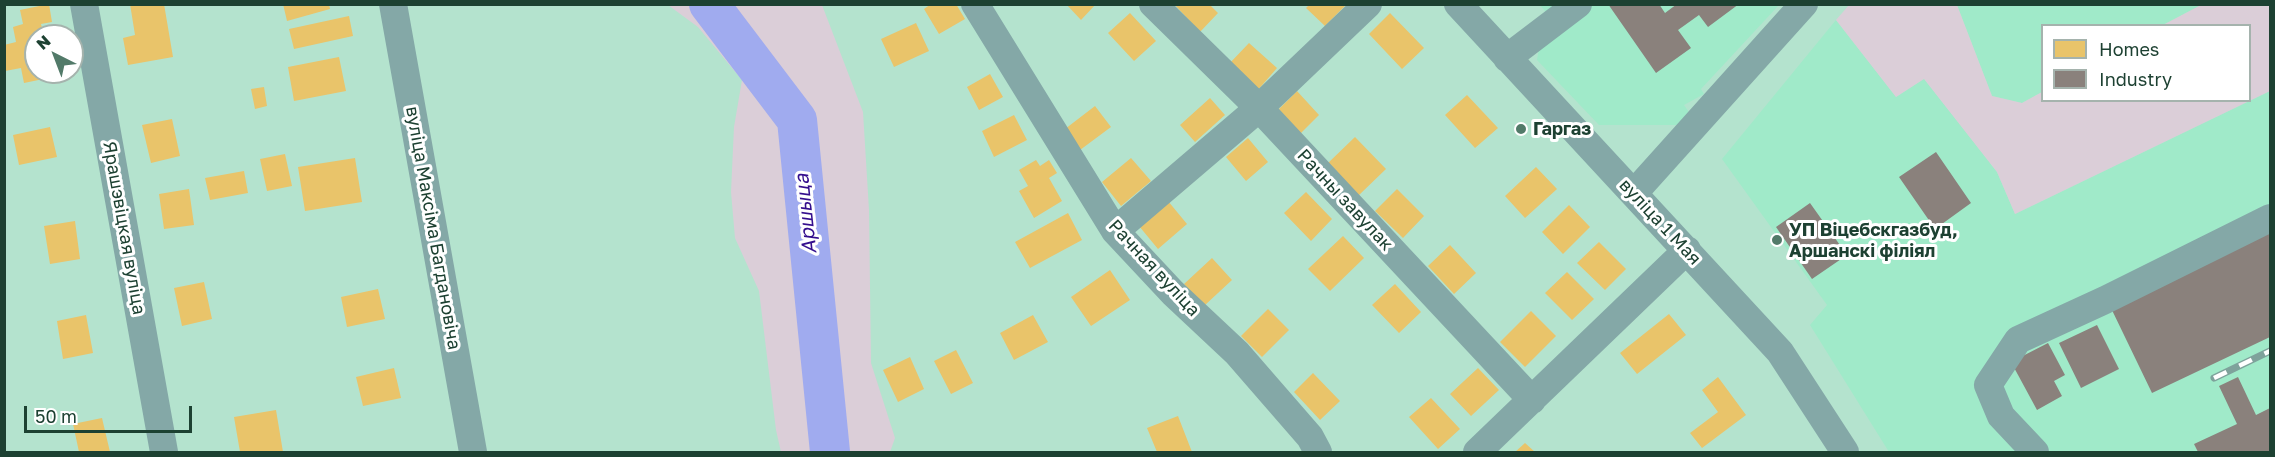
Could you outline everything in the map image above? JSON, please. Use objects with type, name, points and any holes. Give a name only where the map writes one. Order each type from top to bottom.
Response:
[{"type":"street","name":"Ярашэвіцкая вуліца","points":[[84,4],[164,453]]},
{"type":"street","name":"вуліца Максіма Багдановіча","points":[[393,4],[473,453]]},
{"type":"street","name":"Рачная вуліца","points":[[975,4],[1115,231],[1173,293],[1237,353],[1310,437],[1318,453]]},
{"type":"street","name":"Рачны завулак","points":[[1153,4],[1259,108],[1532,400]]},
{"type":"street","points":[[1115,231],[1259,108],[1368,4]]},
{"type":"street","name":"вуліца 1 Мая","points":[[1458,4],[1780,352],[1845,453]]},
{"type":"street","points":[[1507,58],[1578,4]]},
{"type":"street","points":[[1634,193],[1804,4]]},
{"type":"street","points":[[2035,453],[2001,416],[1988,385],[2018,340],[2271,218]]},
{"type":"street","points":[[1477,453],[1686,250]]},
{"type":"shaded area","points":[[668,5],[822,5],[863,112],[869,210],[871,363],[895,438],[890,452],[781,452],[776,430],[759,291],[735,238],[731,192],[734,127],[742,80],[698,27]]},
{"type":"shaded area","points":[[1540,5],[1779,5],[1701,89],[1704,94],[1684,105],[1691,115],[1680,125],[1599,125],[1537,60],[1540,42],[1560,29]]},
{"type":"shaded area","points":[[1849,5],[1957,5],[1992,96],[2022,103],[2041,93],[2041,102],[2247,102],[2015,214],[1997,172],[1924,79],[1896,97],[1836,20]]},
{"type":"shaded area","points":[[1957,5],[2201,5],[2165,24],[2041,24],[2041,93],[2022,103],[1992,96]]},
{"type":"shaded area","points":[[2201,5],[2270,5],[2270,91],[2251,100],[2251,24],[2165,24]]},
{"type":"shaded area","points":[[1836,20],[1896,97],[1924,78],[1997,172],[2015,214],[2270,91],[2270,452],[1889,452],[1810,325],[1827,305],[1722,159]]},
{"type":"building: Homes","points":[[49,4],[52,22],[24,24],[24,83],[21,68],[5,71],[4,45],[16,42],[13,27],[23,24],[20,10]]},
{"type":"building: Homes","points":[[130,4],[164,4],[173,57],[128,65],[123,38],[135,35]]},
{"type":"building: Homes","points":[[283,4],[329,4],[330,9],[287,21]]},
{"type":"building: Homes","points":[[931,4],[956,4],[965,19],[939,34],[924,9]]},
{"type":"building: Homes","points":[[1066,4],[1096,4],[1081,20]]},
{"type":"building: Homes","points":[[1174,4],[1209,4],[1218,13],[1200,32]]},
{"type":"building: Homes","points":[[1310,4],[1347,4],[1325,26],[1306,8]]},
{"type":"building: Homes","points":[[1130,13],[1156,41],[1134,61],[1108,33]]},
{"type":"building: Homes","points":[[1390,13],[1424,48],[1402,69],[1369,34]]},
{"type":"building: Homes","points":[[349,16],[353,36],[294,49],[289,29]]},
{"type":"building: Homes","points":[[916,23],[929,51],[894,67],[881,39]]},
{"type":"building: Homes","points":[[1249,43],[1277,68],[1257,91],[1228,65]]},
{"type":"building: Homes","points":[[339,57],[346,91],[294,101],[288,67]]},
{"type":"building: Homes","points":[[990,74],[1003,97],[979,110],[967,87]]},
{"type":"building: Homes","points":[[264,87],[267,106],[255,109],[251,89]]},
{"type":"building: Homes","points":[[1297,91],[1319,115],[1300,134],[1277,111]]},
{"type":"building: Homes","points":[[1467,95],[1498,128],[1475,148],[1445,115]]},
{"type":"building: Homes","points":[[1210,98],[1225,115],[1195,142],[1180,125]]},
{"type":"building: Homes","points":[[1095,106],[1111,127],[1080,150],[1065,129]]},
{"type":"building: Homes","points":[[1014,115],[1027,140],[994,157],[982,131]]},
{"type":"building: Homes","points":[[172,119],[180,156],[151,163],[142,125]]},
{"type":"building: Homes","points":[[50,127],[57,157],[19,165],[13,135]]},
{"type":"building: Homes","points":[[1355,137],[1386,169],[1358,196],[1327,164]]},
{"type":"building: Homes","points":[[1248,138],[1268,162],[1246,181],[1226,157]]},
{"type":"building: Homes","points":[[285,154],[292,186],[267,191],[260,159]]},
{"type":"building: Homes","points":[[355,158],[362,202],[305,211],[298,167]]},
{"type":"building: Homes","points":[[1131,158],[1151,181],[1121,206],[1102,182]]},
{"type":"building: Homes","points":[[1036,160],[1040,166],[1049,160],[1057,173],[1049,178],[1062,201],[1034,218],[1019,191],[1028,186],[1019,170]]},
{"type":"building: Homes","points":[[1536,167],[1557,189],[1525,218],[1505,196]]},
{"type":"building: Homes","points":[[244,171],[248,193],[210,200],[205,178]]},
{"type":"building: Homes","points":[[189,189],[194,225],[164,229],[159,194]]},
{"type":"building: Homes","points":[[1397,189],[1424,216],[1403,238],[1375,211]]},
{"type":"building: Homes","points":[[1306,192],[1332,219],[1311,241],[1284,213]]},
{"type":"building: Homes","points":[[1168,201],[1187,224],[1158,249],[1139,226]]},
{"type":"building: Homes","points":[[1569,205],[1590,227],[1563,254],[1542,232]]},
{"type":"building: Homes","points":[[1068,213],[1082,240],[1030,268],[1015,242]]},
{"type":"building: Homes","points":[[75,221],[80,259],[50,264],[44,226]]},
{"type":"building: Homes","points":[[1343,236],[1364,258],[1330,291],[1308,269]]},
{"type":"building: Homes","points":[[1599,242],[1626,269],[1605,290],[1577,263]]},
{"type":"building: Homes","points":[[1450,245],[1476,273],[1454,294],[1428,266]]},
{"type":"building: Homes","points":[[1212,258],[1232,280],[1204,306],[1184,284]]},
{"type":"building: Homes","points":[[1110,270],[1130,300],[1091,326],[1071,297]]},
{"type":"building: Homes","points":[[1567,272],[1594,299],[1572,320],[1545,293]]},
{"type":"building: Homes","points":[[204,282],[212,319],[182,326],[174,288]]},
{"type":"building: Homes","points":[[1395,284],[1421,312],[1399,333],[1372,305]]},
{"type":"building: Homes","points":[[378,289],[385,319],[347,327],[341,297]]},
{"type":"building: Homes","points":[[1268,309],[1289,330],[1262,357],[1241,336]]},
{"type":"building: Homes","points":[[1531,311],[1556,336],[1525,367],[1500,342]]},
{"type":"building: Homes","points":[[1669,314],[1686,335],[1637,374],[1620,353]]},
{"type":"building: Homes","points":[[86,315],[93,353],[63,359],[57,321]]},
{"type":"building: Homes","points":[[1033,315],[1048,342],[1014,360],[1000,333]]},
{"type":"building: Homes","points":[[956,350],[973,383],[951,394],[934,361]]},
{"type":"building: Homes","points":[[910,357],[924,389],[898,402],[883,370]]},
{"type":"building: Homes","points":[[394,368],[401,398],[363,406],[356,377]]},
{"type":"building: Homes","points":[[1478,368],[1499,390],[1471,416],[1450,394]]},
{"type":"building: Homes","points":[[1313,373],[1340,401],[1320,420],[1294,392]]},
{"type":"building: Homes","points":[[1718,377],[1746,415],[1702,448],[1690,433],[1718,412],[1702,390]]},
{"type":"building: Homes","points":[[1431,398],[1460,429],[1438,449],[1409,417]]},
{"type":"building: Homes","points":[[276,410],[283,452],[240,452],[234,417]]},
{"type":"building: Homes","points":[[1178,416],[1192,452],[1157,452],[1147,428]]},
{"type":"building: Homes","points":[[102,418],[110,452],[79,452],[73,424]]},
{"type":"building: Homes","points":[[1525,443],[1535,452],[1515,452]]},
{"type":"building: Industry","points":[[1608,4],[1659,4],[1665,13],[1677,4],[1739,4],[1708,27],[1699,15],[1678,30],[1691,48],[1656,73]]},
{"type":"building: Industry","points":[[1936,152],[1971,203],[1935,229],[1899,177]]},
{"type":"building: Industry","points":[[1810,203],[1847,255],[1812,279],[1776,227]]},
{"type":"building: Industry","points":[[2270,230],[2270,337],[2152,393],[2110,306]]},
{"type":"building: Industry","points":[[2097,325],[2119,369],[2081,388],[2059,343]]},
{"type":"building: Industry","points":[[2048,343],[2065,375],[2054,381],[2062,396],[2037,410],[2011,362]]},
{"type":"building: Industry","points":[[2238,377],[2256,415],[2270,408],[2270,452],[2198,452],[2194,444],[2237,424],[2219,386]]},
{"type":"waterway","name":"Аршыца","points":[[709,4],[797,120],[830,452]]},
{"type":"railway","points":[[2214,378],[2270,351]]},
{"type":"place","name":"Гаргаз","points":[[1521,129]]},
{"type":"place","name":"УП Віцебскгазбуд, Аршанскі філіял","points":[[1777,240]]}]
